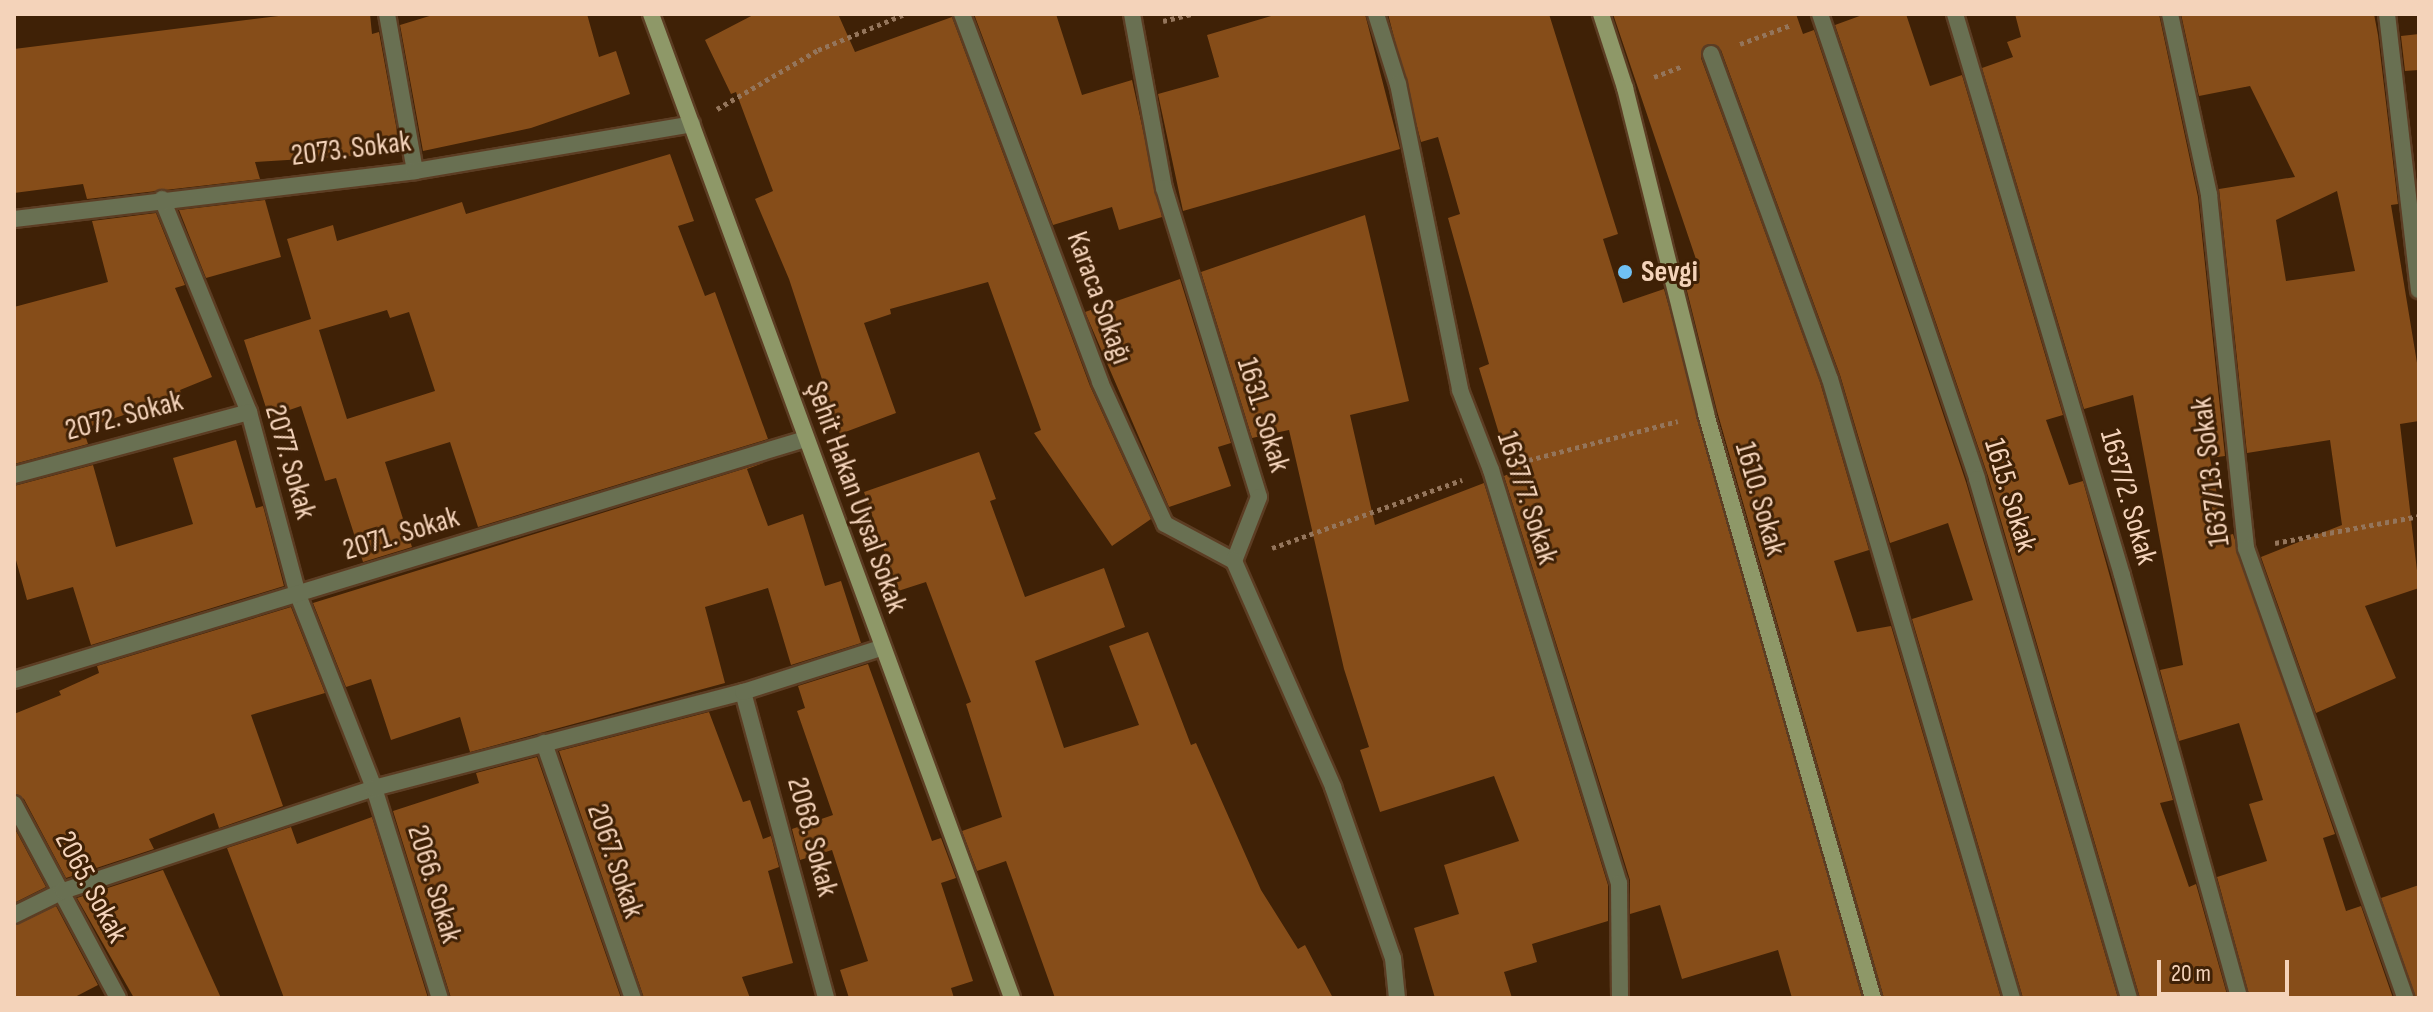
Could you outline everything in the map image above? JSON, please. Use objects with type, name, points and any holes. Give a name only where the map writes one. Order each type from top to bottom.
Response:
[{"type":"main road","name":"Şehit Hakan Uysal Sokak","points":[[651,14],[881,648],[1012,998]]},
{"type":"main road","name":"1610. Sokak","points":[[1601,14],[1625,88],[1706,414],[1873,998]]},
{"type":"street","points":[[387,14],[415,171]]},
{"type":"street","name":"Karaca Sokağı","points":[[962,14],[1100,382],[1165,524],[1234,561]]},
{"type":"street","name":"1631. Sokak","points":[[1132,14],[1164,188],[1259,497],[1234,561]]},
{"type":"street","name":"1637/7. Sokak","points":[[1376,14],[1398,84],[1460,390],[1491,470],[1619,883],[1620,998]]},
{"type":"street","name":"1615. Sokak","points":[[1820,14],[1977,479],[2129,998]]},
{"type":"street","name":"1637/2. Sokak","points":[[1955,14],[2122,575],[2239,998]]},
{"type":"street","name":"1637/13. Sokak","points":[[2170,14],[2209,195],[2246,548],[2405,998]]},
{"type":"street","points":[[2387,14],[2419,290]]},
{"type":"street","points":[[1711,54],[1830,379],[2012,998]]},
{"type":"street","name":"2073. Sokak","points":[[14,219],[415,171],[692,124]]},
{"type":"street","name":"2077. Sokak","points":[[162,199],[249,412],[298,595],[374,788]]},
{"type":"street","name":"2072. Sokak","points":[[14,475],[249,412]]},
{"type":"street","name":"2071. Sokak","points":[[14,680],[805,439]]},
{"type":"street","points":[[1234,561],[1333,787],[1393,958],[1397,998]]},
{"type":"street","points":[[14,915],[63,891],[374,788],[743,692],[881,648]]},
{"type":"street","name":"2068. Sokak","points":[[743,692],[826,998]]},
{"type":"street","name":"2067. Sokak","points":[[544,743],[633,998]]},
{"type":"street","name":"2066. Sokak","points":[[374,788],[440,998]]},
{"type":"street","name":"2065. Sokak","points":[[14,804],[118,998]]},
{"type":"path","points":[[692,124],[818,50],[905,14]]},
{"type":"path","points":[[2246,548],[2419,516]]},
{"type":"building","points":[[295,14],[370,14],[372,34],[379,32],[401,153],[255,162],[260,179],[87,199],[83,184],[14,193],[14,49]]},
{"type":"building","points":[[436,14],[587,14],[599,57],[616,51],[630,94],[531,128],[423,151],[400,25]]},
{"type":"building","points":[[755,14],[838,14],[855,52],[952,17],[1090,386],[1151,519],[1112,546],[1034,433],[1041,430],[988,282],[890,309],[891,314],[864,323],[896,413],[840,434],[789,279],[755,199],[773,191],[736,92],[731,94],[705,40]]},
{"type":"building","points":[[974,14],[1056,14],[1082,95],[1132,80],[1162,217],[1119,230],[1112,207],[1053,225]]},
{"type":"building","points":[[1278,14],[1365,14],[1400,149],[1183,211],[1158,94],[1219,77],[1207,35]]},
{"type":"building","points":[[1388,14],[1549,14],[1618,234],[1603,239],[1623,303],[1664,289],[1862,998],[1792,998],[1778,950],[1682,979],[1660,905],[1630,914],[1630,880],[1504,476],[1511,473],[1479,368],[1489,364],[1448,218],[1460,214],[1438,137],[1421,142]]},
{"type":"building","points":[[1613,14],[1796,14],[1803,34],[1814,30],[1966,482],[2118,998],[2023,998],[1912,619],[1973,600],[1948,523],[1890,543],[1840,375],[1721,50],[1708,44],[1701,58],[1820,382],[1869,550],[1834,561],[1857,632],[1891,626],[2001,998],[1884,998],[1717,411],[1685,283],[1700,278],[1699,268]]},
{"type":"building","points":[[1865,14],[1906,14],[1930,86],[1962,75],[2063,415],[2046,420],[2069,485],[2083,481],[2173,800],[2160,803],[2189,887],[2196,884],[2228,998],[2140,998],[1988,476],[1835,25]]},
{"type":"building","points":[[2015,14],[2159,14],[2198,197],[2225,456],[2210,458],[2225,536],[2233,534],[2335,834],[2323,838],[2346,911],[2361,906],[2393,998],[2250,998],[2217,877],[2267,861],[2249,804],[2263,800],[2239,723],[2179,741],[2160,670],[2183,665],[2133,395],[2084,409],[1982,68],[2013,57],[2007,42],[2021,37]]},
{"type":"building","points":[[2181,14],[2374,14],[2398,204],[2391,205],[2419,375],[2419,421],[2400,424],[2419,588],[2365,606],[2396,678],[2316,713],[2261,557],[2342,525],[2330,440],[2247,453],[2219,189],[2295,177],[2250,86],[2199,96]],"holes":[[[2337,191],[2355,271],[2286,281],[2276,220]]]},
{"type":"building","points":[[2419,34],[2419,70],[2405,71],[2401,36]]},
{"type":"building","points":[[670,154],[694,221],[678,226],[705,296],[715,292],[768,439],[478,527],[450,442],[385,462],[412,547],[363,562],[336,478],[325,481],[301,406],[269,417],[244,340],[311,319],[287,239],[333,225],[337,241],[462,202],[466,214]],"holes":[[[387,310],[390,318],[409,312],[435,391],[347,419],[319,330]]]},
{"type":"building","points":[[265,200],[281,257],[206,278],[179,210]]},
{"type":"building","points":[[156,213],[185,285],[175,288],[212,377],[180,390],[182,395],[83,429],[88,444],[14,464],[14,307],[108,282],[92,221]]},
{"type":"building","points":[[1365,215],[1409,401],[1350,415],[1375,525],[1484,483],[1608,885],[1608,921],[1532,944],[1537,962],[1504,972],[1512,998],[1435,998],[1414,928],[1459,914],[1444,865],[1519,841],[1494,776],[1380,812],[1360,750],[1369,747],[1344,669],[1289,430],[1252,438],[1201,272]]},
{"type":"building","points":[[1180,279],[1231,443],[1218,447],[1231,486],[1169,507],[1085,312]]},
{"type":"building","points":[[236,440],[256,508],[263,506],[284,586],[91,645],[73,587],[27,600],[14,553],[14,486],[93,465],[116,547],[193,524],[173,458]]},
{"type":"building","points":[[979,452],[996,499],[990,501],[1025,597],[1104,568],[1125,627],[1035,661],[1064,748],[1139,725],[1109,646],[1148,632],[1191,745],[1196,743],[1261,890],[1298,949],[1305,945],[1333,998],[1055,998],[1006,861],[977,871],[962,831],[1002,817],[966,704],[971,702],[926,582],[898,591],[864,492]]},
{"type":"building","points":[[766,462],[747,469],[768,526],[803,514],[825,586],[841,581],[861,643],[791,665],[768,588],[705,607],[725,683],[470,752],[460,717],[391,740],[371,679],[346,687],[313,603]]},
{"type":"building","points":[[291,607],[325,693],[251,715],[283,806],[219,828],[214,813],[149,839],[154,849],[66,878],[24,799],[14,793],[14,714],[61,695],[59,691],[99,673],[97,666]]},
{"type":"building","points":[[868,664],[932,841],[941,838],[956,878],[941,883],[973,981],[951,988],[954,998],[849,998],[840,970],[868,961],[832,850],[800,860],[792,829],[833,815],[797,711],[805,708],[798,686]]},
{"type":"building","points":[[709,712],[743,802],[750,800],[763,839],[771,836],[779,867],[768,871],[793,963],[742,977],[750,998],[644,998],[559,751]]},
{"type":"building","points":[[537,757],[621,998],[451,998],[393,811],[479,783],[476,773]]},
{"type":"building","points":[[372,817],[428,998],[284,998],[227,848],[291,827],[297,844]]},
{"type":"building","points":[[14,827],[46,887],[14,903]]},
{"type":"building","points":[[163,870],[221,998],[134,998],[77,898]]},
{"type":"building","points":[[2419,885],[2419,998],[2416,998],[2381,898]]},
{"type":"building","points":[[56,906],[98,985],[73,998],[14,998],[14,926]]},
{"type":"place","name":"Sevgi","points":[[1625,272]]}]
